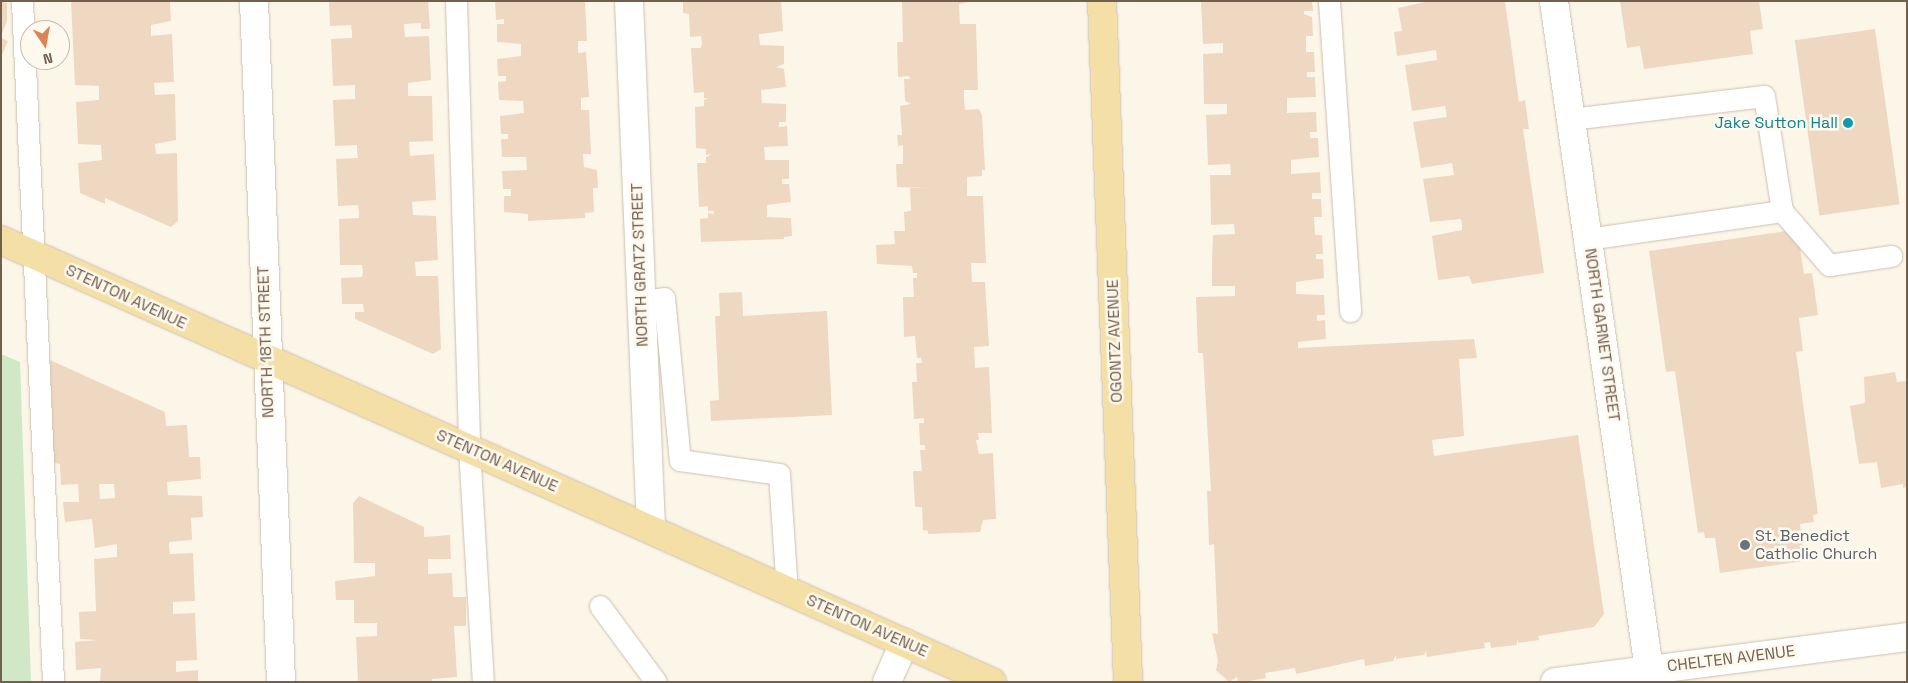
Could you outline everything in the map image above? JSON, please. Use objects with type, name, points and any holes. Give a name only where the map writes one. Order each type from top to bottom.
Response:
[{"type":"main road","name":"OGONTZ AVENUE","points":[[1102,1],[1128,682]]},
{"type":"main road","name":"STENTON AVENUE","points":[[1,240],[266,361],[469,448],[992,682]]},
{"type":"street","name":"NORTH 18TH STREET","points":[[254,1],[266,361],[280,682]]},
{"type":"street","name":"NORTH GRATZ STREET","points":[[629,1],[651,529]]},
{"type":"street","name":"NORTH GARNET STREET","points":[[1554,1],[1649,669]]},
{"type":"street","name":"CHELTEN AVENUE","points":[[1555,682],[1907,637]]},
{"type":"street","points":[[887,682],[904,643]]},
{"type":"lane","points":[[22,1],[32,254],[53,682]]},
{"type":"lane","points":[[456,1],[469,448],[482,682]]},
{"type":"lane","points":[[1329,1],[1350,311]]},
{"type":"lane","points":[[1570,119],[1764,96],[1782,211],[1829,265],[1891,256]]},
{"type":"lane","points":[[1588,239],[1782,211]]},
{"type":"lane","points":[[642,301],[664,298],[680,460],[779,474],[787,590]]},
{"type":"lane","points":[[600,606],[656,682]]},
{"type":"green space","points":[[1,354],[20,362],[31,682],[1,682]]},
{"type":"building","points":[[1,1],[7,3],[7,21],[1,36]]},
{"type":"building","points":[[71,1],[170,1],[171,21],[151,25],[151,36],[172,34],[174,82],[154,83],[155,95],[175,94],[176,140],[155,144],[156,154],[177,153],[178,221],[171,227],[105,198],[105,204],[80,193],[78,163],[102,160],[101,145],[78,144],[76,102],[99,100],[99,86],[75,85]]},
{"type":"building","points":[[329,1],[428,1],[430,29],[421,29],[421,23],[404,24],[405,37],[429,36],[431,80],[408,83],[408,96],[432,96],[433,141],[409,142],[410,156],[434,154],[436,200],[412,202],[413,215],[436,216],[438,260],[415,262],[416,276],[438,276],[441,349],[433,354],[355,319],[355,312],[364,312],[363,304],[342,304],[341,278],[362,277],[363,272],[362,265],[340,265],[339,219],[359,218],[359,212],[358,205],[338,206],[336,159],[358,158],[357,145],[335,146],[333,100],[355,99],[355,85],[333,86],[331,39],[352,38],[352,33],[351,25],[330,26]]},
{"type":"building","points":[[495,1],[585,1],[587,41],[578,41],[578,53],[586,52],[589,97],[581,98],[581,110],[589,110],[591,154],[583,154],[584,167],[597,170],[598,188],[593,188],[594,212],[585,213],[585,218],[528,221],[528,214],[504,212],[504,196],[511,196],[511,189],[503,189],[502,171],[527,170],[526,157],[502,157],[501,139],[508,139],[508,134],[501,134],[500,116],[524,113],[523,101],[499,100],[498,82],[506,81],[506,76],[498,76],[497,59],[521,56],[521,44],[497,42],[497,24],[504,24],[504,19],[496,20]]},
{"type":"building","points":[[683,1],[781,1],[783,31],[759,34],[760,45],[784,46],[784,64],[776,67],[784,69],[786,87],[761,90],[762,103],[786,104],[786,122],[779,122],[779,127],[787,126],[788,146],[764,147],[765,160],[789,160],[789,179],[782,179],[782,184],[789,184],[791,202],[767,205],[767,217],[791,218],[792,236],[784,237],[784,239],[701,242],[700,219],[708,218],[708,213],[714,214],[714,211],[708,211],[708,206],[699,207],[697,163],[706,163],[706,157],[712,154],[706,155],[706,149],[696,148],[695,107],[704,106],[704,100],[709,98],[704,98],[704,92],[694,93],[691,48],[701,48],[702,43],[701,36],[690,37],[689,14],[683,13]]},
{"type":"building","points":[[902,1],[974,1],[959,4],[960,24],[976,24],[978,90],[964,90],[964,99],[965,110],[979,109],[982,115],[985,170],[982,170],[982,176],[967,177],[967,196],[983,196],[986,263],[971,263],[972,282],[985,282],[989,346],[974,347],[975,368],[989,367],[992,433],[978,433],[979,440],[976,440],[979,454],[993,453],[996,519],[983,520],[980,532],[928,534],[928,531],[923,530],[922,507],[915,507],[913,471],[922,471],[920,450],[925,450],[925,445],[920,445],[919,423],[924,423],[924,418],[914,419],[912,382],[917,382],[916,363],[922,363],[921,358],[917,358],[915,336],[904,337],[903,297],[914,297],[913,278],[917,278],[917,273],[913,273],[912,266],[877,264],[876,245],[895,244],[894,231],[905,231],[904,212],[911,211],[910,188],[929,188],[897,187],[896,164],[903,164],[903,145],[898,146],[897,135],[902,135],[900,106],[911,104],[905,101],[904,79],[910,79],[909,76],[898,77],[897,42],[903,42]]},
{"type":"building","points":[[1201,1],[1312,1],[1313,11],[1304,11],[1304,14],[1312,17],[1313,36],[1306,36],[1306,52],[1314,52],[1315,72],[1307,72],[1307,77],[1315,77],[1316,97],[1287,98],[1287,113],[1316,112],[1317,132],[1310,132],[1310,138],[1318,138],[1319,157],[1291,160],[1291,174],[1320,172],[1321,193],[1312,193],[1312,199],[1321,199],[1322,217],[1314,217],[1315,235],[1322,235],[1323,254],[1316,254],[1316,259],[1323,259],[1324,278],[1296,282],[1296,294],[1324,295],[1325,315],[1317,315],[1317,321],[1325,320],[1326,339],[1298,342],[1298,348],[1474,339],[1477,358],[1459,359],[1464,436],[1432,440],[1434,456],[1578,435],[1604,614],[1594,627],[1538,636],[1539,640],[1518,643],[1518,639],[1516,645],[1491,648],[1490,642],[1484,643],[1485,648],[1427,657],[1426,651],[1424,655],[1396,659],[1396,655],[1393,661],[1365,666],[1364,659],[1296,674],[1295,668],[1265,673],[1266,678],[1243,682],[1238,682],[1237,677],[1229,682],[1216,670],[1218,661],[1212,633],[1218,634],[1214,544],[1209,545],[1207,491],[1211,491],[1203,353],[1198,353],[1196,297],[1235,296],[1235,286],[1212,286],[1212,261],[1213,235],[1235,234],[1234,224],[1211,225],[1210,175],[1231,175],[1230,164],[1208,165],[1206,115],[1227,114],[1227,104],[1204,104],[1203,54],[1223,53],[1223,43],[1203,44]]},
{"type":"building","points":[[1430,1],[1505,1],[1519,102],[1525,100],[1529,129],[1523,129],[1544,273],[1472,284],[1469,276],[1438,280],[1432,236],[1462,230],[1462,225],[1461,219],[1430,222],[1423,179],[1454,175],[1452,163],[1421,168],[1413,122],[1447,117],[1445,106],[1412,111],[1405,65],[1437,60],[1436,50],[1397,56],[1394,32],[1402,31],[1398,8]]},
{"type":"building","points":[[1620,1],[1759,1],[1763,29],[1750,31],[1753,54],[1644,69],[1640,46],[1627,48]]},
{"type":"building","name":"Jake Sutton Hall","points":[[1875,29],[1900,204],[1819,216],[1795,40]]},
{"type":"building","points":[[1,38],[8,41],[1,57]]},
{"type":"building","points":[[1793,230],[1798,235],[1804,274],[1812,273],[1818,315],[1799,318],[1803,351],[1796,352],[1818,514],[1813,515],[1814,522],[1800,524],[1805,561],[1720,573],[1715,538],[1705,538],[1704,532],[1698,533],[1675,371],[1666,372],[1649,251]]},
{"type":"building","points":[[742,292],[743,316],[827,311],[832,415],[711,421],[710,401],[719,400],[715,316],[720,316],[719,293]]},
{"type":"building","points":[[50,360],[165,412],[166,426],[187,425],[189,457],[200,457],[201,479],[167,482],[168,495],[202,496],[203,517],[191,518],[192,540],[169,542],[169,547],[170,554],[193,553],[195,601],[173,602],[173,614],[195,613],[197,660],[176,661],[176,672],[198,670],[198,682],[100,682],[101,668],[76,670],[75,642],[97,640],[80,639],[79,612],[96,611],[94,559],[117,557],[117,544],[95,548],[92,519],[65,522],[63,502],[79,502],[78,484],[61,485],[60,464],[54,463]],"holes":[[[99,484],[114,484],[115,498],[100,499]]]},
{"type":"building","points":[[1895,372],[1897,382],[1907,381],[1907,487],[1903,488],[1903,484],[1881,488],[1877,462],[1859,464],[1850,406],[1865,403],[1864,377]]},
{"type":"building","points":[[359,496],[424,527],[424,537],[450,535],[451,559],[428,559],[428,574],[452,573],[453,597],[466,597],[466,626],[454,626],[457,677],[432,679],[432,682],[358,682],[356,637],[377,636],[377,623],[354,623],[354,600],[336,600],[335,581],[375,576],[375,563],[354,563],[353,503]]},
{"type":"place","name":"Jake Sutton Hall","points":[[1848,123]]},
{"type":"place","name":"St. Benedict Catholic Church","points":[[1745,545]]}]
